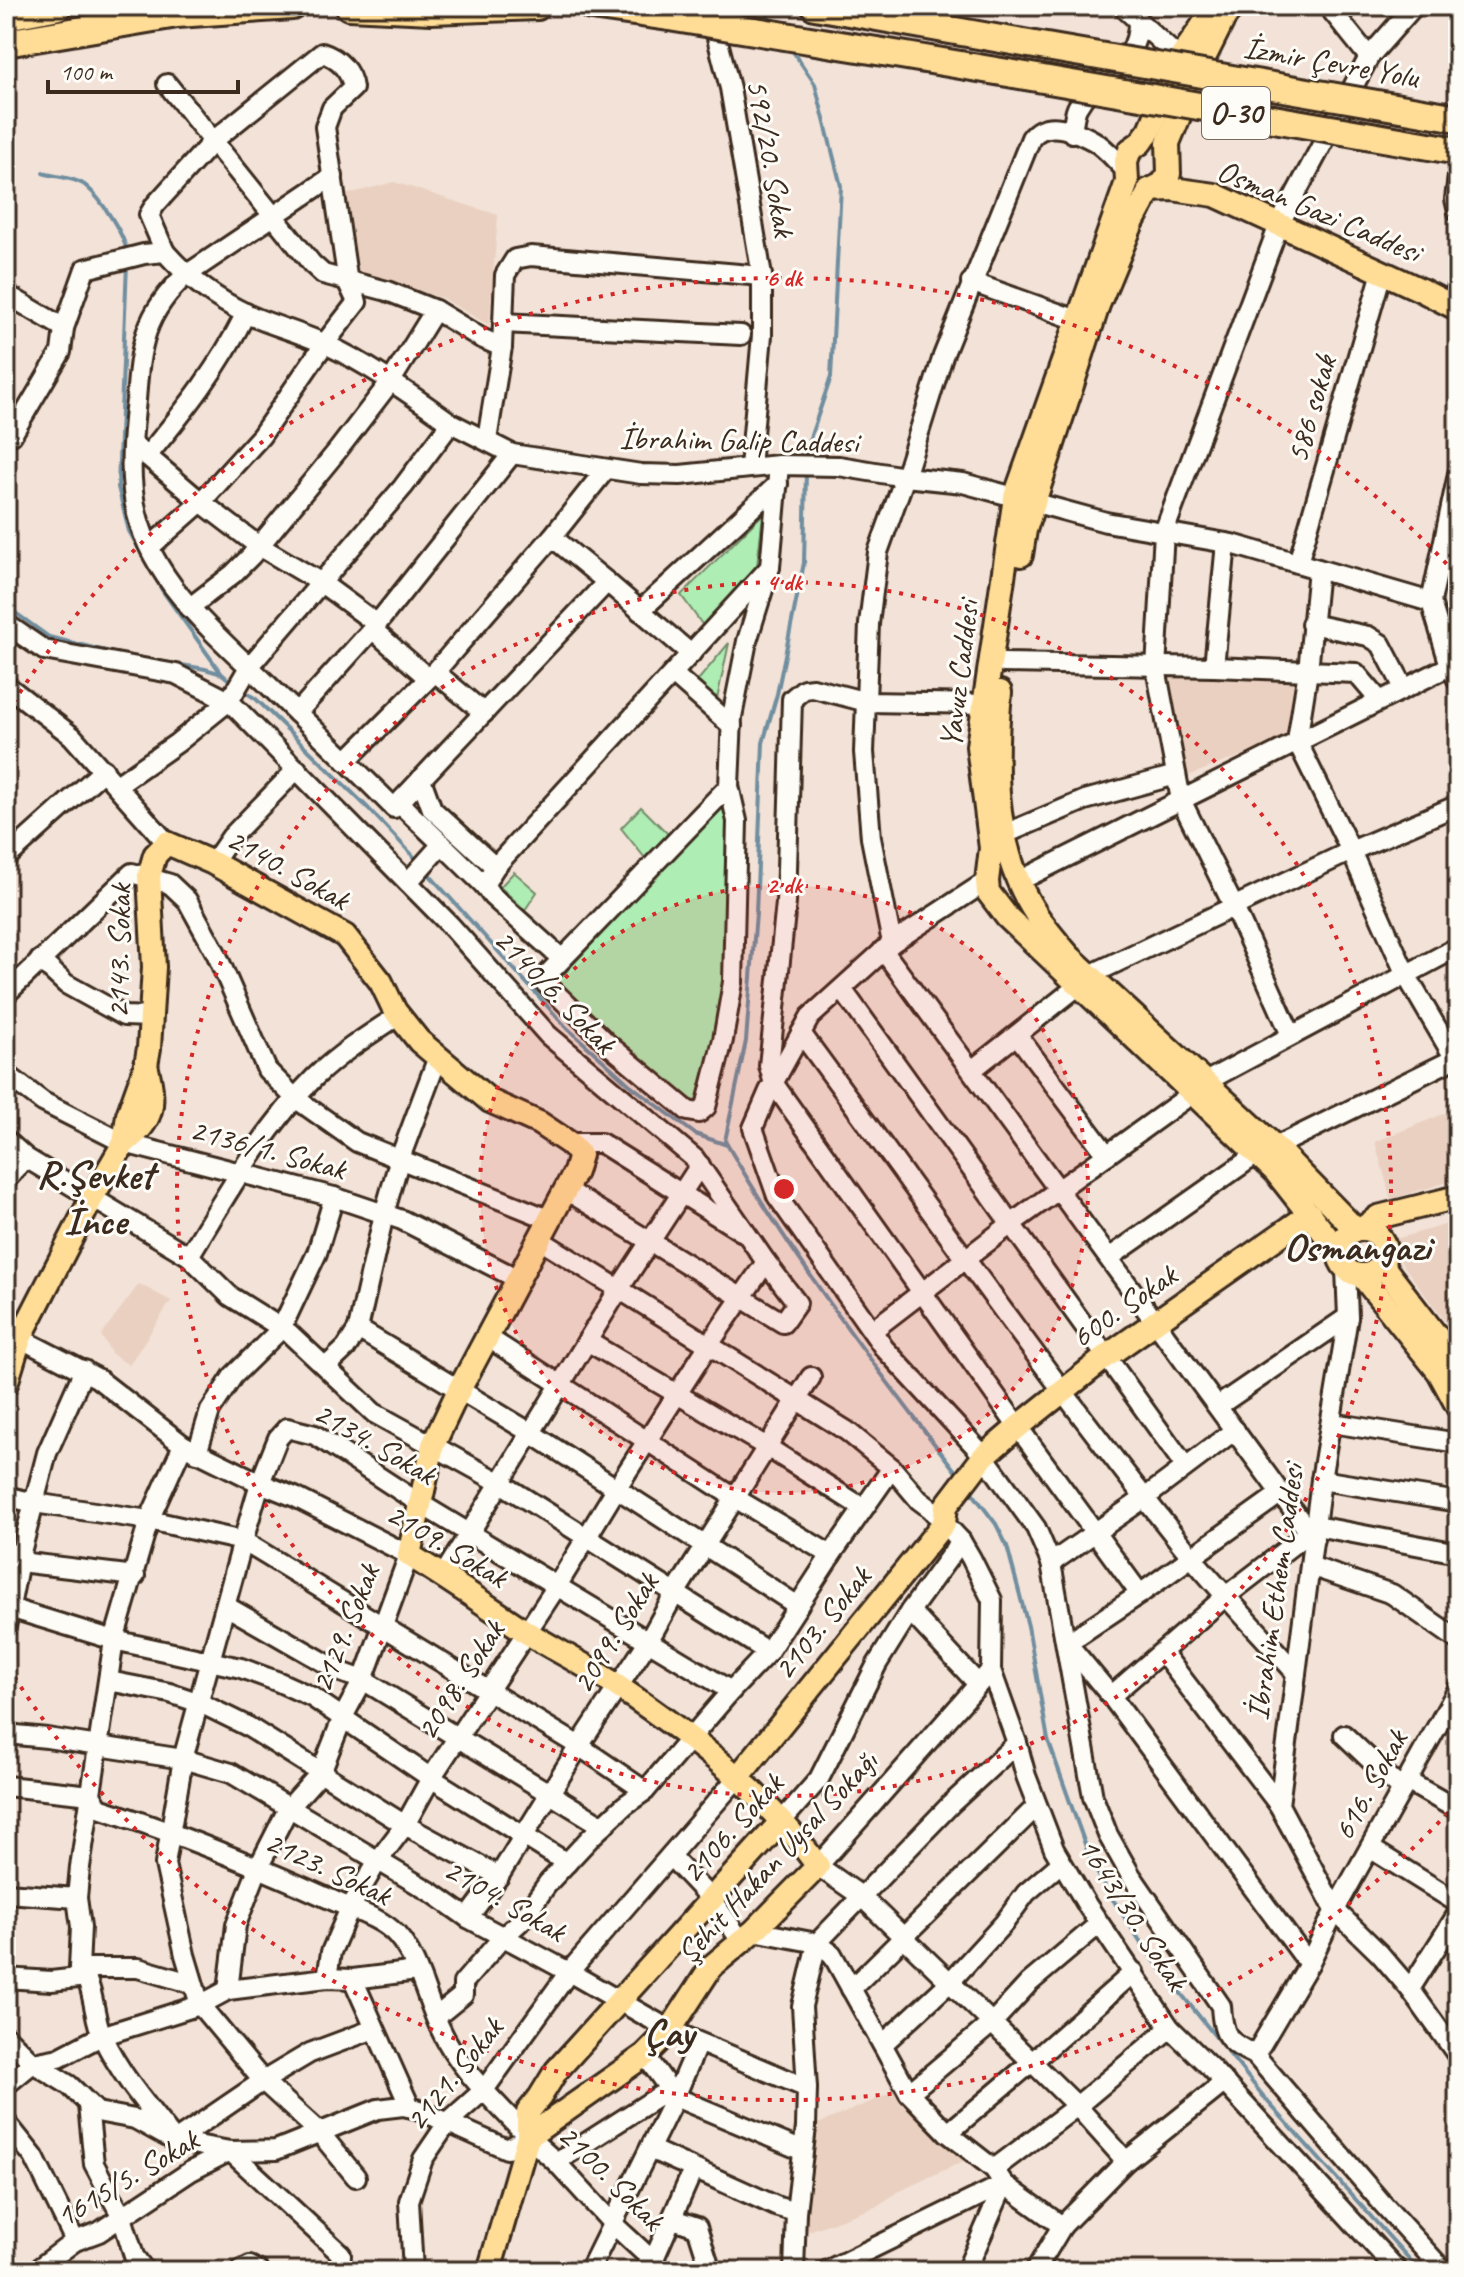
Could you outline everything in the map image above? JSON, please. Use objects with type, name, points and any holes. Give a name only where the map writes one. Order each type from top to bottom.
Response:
[{"type":"highway","points":[[6,16],[59,6]]},
{"type":"highway","points":[[6,43],[177,14],[292,6]]},
{"type":"highway","points":[[349,6],[431,10],[537,6]]},
{"type":"highway","name":"İzmir Çevre Yolu","points":[[591,6],[877,51],[1458,151]]},
{"type":"highway","name":"İzmir Çevre Yolu","points":[[815,6],[1458,118]]},
{"type":"main road","name":"Yavuz Caddesi","points":[[1216,6],[1190,62],[1150,130],[1130,150],[1126,161],[1127,182],[1077,320],[1024,500],[978,746],[991,848],[990,891],[1007,917],[1216,1091],[1266,1151],[1275,1171],[1349,1266],[1439,1372],[1458,1407]]},
{"type":"main road","name":"Yavuz Caddesi","points":[[1233,6],[1190,62],[1168,143],[1169,174],[1162,184],[1150,190],[1132,223],[1024,500],[1025,530],[1003,663],[996,739],[997,795],[1004,840],[1021,885],[1044,927],[1069,956],[1084,981],[1193,1093],[1359,1229]]},
{"type":"main road","points":[[1140,143],[1156,145],[1169,160],[1215,195]]},
{"type":"main road","points":[[1127,171],[1133,184],[1142,190],[1150,190]]},
{"type":"main road","name":"Osman Gazi Caddesi","points":[[1150,190],[1172,189],[1215,195],[1454,308]]},
{"type":"main road","name":"2140. Sokak","points":[[167,843],[213,863],[345,936],[381,982],[399,1015],[419,1041],[490,1101],[539,1123],[574,1149]]},
{"type":"main road","name":"2143. Sokak","points":[[6,1384],[13,1334],[124,1143],[128,1115],[146,1065],[151,1017],[154,967],[149,876],[155,855],[167,843]]},
{"type":"main road","points":[[990,891],[1006,905],[1014,902],[1021,885]]},
{"type":"main road","name":"2129. Sokak","points":[[409,1555],[433,1445],[575,1172],[574,1149]]},
{"type":"main road","points":[[1359,1229],[1371,1230],[1383,1241],[1385,1257],[1373,1273],[1349,1266],[1343,1238],[1378,1217],[1458,1197]]},
{"type":"main road","points":[[1383,1241],[1399,1226],[1458,1208]]},
{"type":"main road","name":"600. Sokak","points":[[983,1457],[1107,1356],[1310,1214]]},
{"type":"main road","points":[[1382,1265],[1458,1364]]},
{"type":"main road","name":"2103. Sokak","points":[[739,1776],[945,1514],[983,1457]]},
{"type":"main road","name":"2109. Sokak","points":[[409,1555],[618,1687],[739,1776],[795,1834],[818,1866]]},
{"type":"main road","name":"2106. Sokak","points":[[489,2271],[528,2137],[528,2112],[556,2071],[618,1999],[781,1822]]},
{"type":"main road","name":"Şehit Hakan Uysal Sokağı","points":[[528,2137],[645,2055],[670,2030],[711,1967],[748,1937],[818,1866]]},
{"type":"street","name":"592/20. Sokak","points":[[705,6],[714,26],[730,88],[762,276],[762,335],[750,467]]},
{"type":"street","points":[[1122,6],[1190,62]]},
{"type":"street","points":[[1328,6],[1369,57]]},
{"type":"street","points":[[1291,1035],[1234,907],[1181,800],[1156,668],[1164,532],[1279,225],[1369,57],[1414,6]]},
{"type":"street","points":[[1063,130],[1100,81],[1130,56],[1138,33],[1138,21]]},
{"type":"street","points":[[150,547],[201,502],[261,436],[357,302],[348,283],[325,127],[332,108],[353,88],[352,77],[338,61],[322,53],[213,141]]},
{"type":"street","points":[[167,84],[323,274],[387,291],[435,310],[502,347]]},
{"type":"street","points":[[1140,143],[1095,142],[1063,130],[1040,129],[1031,138],[943,356],[878,552],[869,624],[864,752],[871,838],[888,946],[972,1070],[1281,1493],[1313,1532],[1458,1553]]},
{"type":"street","name":"İbrahim Galip Caddesi","points":[[213,141],[149,215],[165,252],[186,275],[246,313],[325,343],[391,381],[451,423],[512,454],[606,469],[680,475],[750,467],[839,466],[963,483],[1106,522],[1226,543],[1431,602]]},
{"type":"street","points":[[1095,142],[1127,171]]},
{"type":"street","points":[[333,176],[186,275],[166,293],[149,322],[139,359],[137,515],[150,547],[189,608],[394,808],[607,582]]},
{"type":"street","points":[[1458,176],[1455,199],[1458,212]]},
{"type":"street","points":[[12,435],[61,352],[64,328],[85,269],[144,254],[165,252]]},
{"type":"street","points":[[487,440],[502,347],[506,270],[515,259],[523,256],[762,276]]},
{"type":"street","name":"586 sokak","points":[[1298,563],[1382,272]]},
{"type":"street","points":[[971,282],[1077,320]]},
{"type":"street","points":[[1454,308],[1458,284]]},
{"type":"street","points":[[6,294],[64,328]]},
{"type":"street","points":[[189,608],[233,574],[259,546],[391,381],[435,310]]},
{"type":"street","points":[[140,450],[195,398],[225,355],[246,313]]},
{"type":"street","points":[[503,323],[741,335]]},
{"type":"street","points":[[117,785],[229,701],[249,667],[403,487],[451,423]]},
{"type":"street","points":[[140,450],[259,546],[320,582],[432,675],[484,713]]},
{"type":"street","points":[[297,713],[375,626],[512,454]]},
{"type":"street","points":[[729,786],[542,980],[609,1045],[688,1111],[699,1113],[706,1107],[723,1040],[733,982],[737,821],[729,786],[732,726],[747,641],[770,567],[778,484],[787,465]]},
{"type":"street","points":[[346,761],[432,675],[552,537],[606,469]]},
{"type":"street","points":[[1021,885],[1379,700],[1455,669],[1431,602],[1452,539],[1458,474]]},
{"type":"street","points":[[640,611],[778,484]]},
{"type":"street","points":[[552,537],[691,654]]},
{"type":"street","points":[[1214,667],[1226,543]]},
{"type":"street","points":[[484,885],[495,867],[770,567]]},
{"type":"street","points":[[1109,1258],[1266,1151],[1456,1058],[1406,975],[1351,851],[1297,741],[1308,671],[1318,569]]},
{"type":"street","name":"2140/6. Sokak","points":[[6,624],[44,650],[176,674],[229,701],[450,925],[548,1035],[700,1165],[797,1303],[783,1323],[566,1190]]},
{"type":"street","points":[[1311,624],[1368,636],[1381,644],[1404,688]]},
{"type":"street","points":[[1003,663],[1356,673],[1379,700]]},
{"type":"street","points":[[673,674],[732,726]]},
{"type":"street","name":"2140. Sokak","points":[[6,685],[72,736],[167,843]]},
{"type":"street","points":[[985,704],[867,702],[813,688],[804,689],[792,699],[786,903],[769,1066],[774,1084],[1140,1594]]},
{"type":"street","points":[[213,863],[231,837],[297,769]]},
{"type":"street","points":[[8,854],[104,770]]},
{"type":"street","points":[[1005,834],[1085,800],[1176,775]]},
{"type":"street","points":[[421,779],[432,809],[495,867]]},
{"type":"street","points":[[399,803],[437,850],[484,885],[492,896],[562,959]]},
{"type":"street","points":[[972,1070],[1084,981],[1351,851],[1458,805]]},
{"type":"street","points":[[408,882],[437,850]]},
{"type":"street","points":[[6,994],[132,873],[149,876]]},
{"type":"street","name":"1643/30. Sokak","points":[[149,876],[170,884],[187,900],[216,953],[267,1070],[295,1098],[357,1142],[400,1158],[545,1230],[619,1289],[847,1431],[892,1468],[919,1500],[945,1514],[992,1600],[985,1677],[1017,1743],[1036,1807],[1061,1863],[1170,2028],[1225,2082],[1398,2271]]},
{"type":"street","points":[[990,891],[888,946],[810,1017],[753,1128],[777,1196],[884,1348],[983,1457],[1036,1528],[1051,1563],[1056,1607],[1067,1643],[1066,1658],[1093,1797],[1108,1835],[1130,1874],[1221,2006],[1223,2030],[1235,2045],[1255,2055],[1444,2271]]},
{"type":"street","points":[[1216,1091],[1207,1081],[1458,947]]},
{"type":"street","points":[[40,960],[66,984],[124,1016],[151,1017]]},
{"type":"street","points":[[842,989],[1185,1466]]},
{"type":"street","points":[[189,1256],[240,1172],[295,1098],[317,1075],[358,1042],[399,1015]]},
{"type":"street","points":[[801,1033],[1061,1391],[1191,1556],[1296,1673]]},
{"type":"street","points":[[1017,1035],[1107,1155]]},
{"type":"street","points":[[327,1366],[346,1348],[358,1329],[400,1158],[438,1057]]},
{"type":"street","name":"2136/1. Sokak","points":[[6,1074],[43,1102],[124,1143],[334,1197],[402,1220],[518,1279]]},
{"type":"street","points":[[873,1330],[1011,1224],[1193,1093]]},
{"type":"street","points":[[6,1140],[26,1158],[189,1256],[230,1296],[289,1333],[374,1413],[499,1482],[768,1652]]},
{"type":"street","name":"2140. Sokak","points":[[574,1149],[601,1143],[750,1237]]},
{"type":"street","points":[[6,1180],[26,1158]]},
{"type":"street","points":[[443,1576],[619,1289],[700,1165]]},
{"type":"street","points":[[334,1197],[317,1253],[281,1329],[233,1376],[149,1520],[114,1640],[77,1898],[83,1972],[101,2036],[130,2082],[175,2141],[310,2053],[374,2029]]},
{"type":"street","name":"2098. Sokak","points":[[327,1978],[331,1952],[350,1908],[377,1862],[405,1825],[431,1778],[557,1586],[616,1489],[766,1262]]},
{"type":"street","name":"İbrahim Ethem Caddesi","points":[[1279,1805],[1313,1532],[1348,1317],[1349,1266]]},
{"type":"street","points":[[1218,1406],[1348,1317]]},
{"type":"street","points":[[358,1329],[531,1433],[798,1606]]},
{"type":"street","name":"2109. Sokak","points":[[13,1334],[84,1370],[190,1449],[295,1497],[409,1555]]},
{"type":"street","points":[[487,1337],[735,1498],[831,1555]]},
{"type":"street","points":[[587,1341],[767,1447],[863,1508]]},
{"type":"street","points":[[6,1627],[13,1554],[34,1503],[47,1453],[84,1370]]},
{"type":"street","name":"2099. Sokak","points":[[468,1918],[499,1876],[649,1640],[811,1377]]},
{"type":"street","points":[[1332,1423],[1458,1443]]},
{"type":"street","name":"2134. Sokak","points":[[200,2005],[165,1864],[169,1831],[183,1759],[243,1541],[260,1483],[278,1438],[287,1428],[315,1435],[419,1503],[731,1691]]},
{"type":"street","points":[[1051,1563],[1235,1430]]},
{"type":"street","points":[[436,2017],[463,1995],[463,1983],[522,1920],[548,1883],[625,1805],[645,1791],[768,1652],[892,1468]]},
{"type":"street","points":[[1321,1480],[1458,1502]]},
{"type":"street","points":[[1067,1643],[1281,1493]]},
{"type":"street","points":[[6,1496],[149,1520],[243,1541],[579,1746],[645,1791]]},
{"type":"street","points":[[1111,1696],[1226,1596],[1313,1532]]},
{"type":"street","name":"2106. Sokak","points":[[781,1822],[819,1779],[853,1706],[910,1611],[961,1541]]},
{"type":"street","points":[[13,1554],[28,1563],[135,1576]]},
{"type":"street","name":"2129. Sokak","points":[[228,1990],[236,1925],[259,1866],[288,1809],[321,1772],[343,1717],[363,1680],[409,1555]]},
{"type":"street","points":[[1310,1566],[1392,1594],[1458,1640]]},
{"type":"street","points":[[226,1606],[341,1672],[363,1680],[603,1826]]},
{"type":"street","points":[[7,1608],[114,1640],[210,1660],[279,1682],[312,1697],[431,1778],[567,1863]]},
{"type":"street","points":[[910,1611],[985,1677]]},
{"type":"street","points":[[1067,1643],[1111,1696],[1309,1964]]},
{"type":"street","points":[[1162,1652],[1279,1805],[1335,1910],[1410,1989],[1458,2056]]},
{"type":"street","name":"Şehit Hakan Uysal Sokağı","points":[[818,1866],[985,1677]]},
{"type":"street","points":[[109,1681],[170,1693],[200,1703],[247,1726],[405,1825],[499,1876]]},
{"type":"street","name":"616. Sokak","points":[[1255,2055],[1309,1964],[1335,1910],[1458,1689]]},
{"type":"street","name":"2104. Sokak","points":[[6,1734],[183,1759],[231,1773],[434,1894],[468,1918],[569,1972],[739,1776]]},
{"type":"street","points":[[1344,1735],[1404,1786],[1458,1810]]},
{"type":"street","points":[[794,2271],[807,2088],[802,2006],[817,1943],[951,1804],[1017,1743]]},
{"type":"street","name":"2123. Sokak","points":[[6,1786],[91,1795],[99,1808],[259,1866],[374,1919],[396,1934],[417,1971],[440,2028],[461,2063],[528,2137]]},
{"type":"street","points":[[851,1989],[1036,1807]]},
{"type":"street","points":[[1370,1848],[1458,1903]]},
{"type":"street","points":[[671,1857],[748,1937],[817,1943],[832,1954],[909,2093],[948,2133],[1062,2226]]},
{"type":"street","points":[[883,2044],[950,1982],[1004,1923],[1026,1893],[1061,1863]]},
{"type":"street","points":[[818,1866],[861,1896],[1077,2106],[1126,2161]]},
{"type":"street","points":[[6,1893],[77,1898]]},
{"type":"street","points":[[1410,1989],[1458,1913]]},
{"type":"street","points":[[909,2093],[992,2023],[1029,1983],[1099,1924]]},
{"type":"street","points":[[6,1978],[51,1981],[83,1972],[138,1968],[193,1984]]},
{"type":"street","points":[[6,2085],[33,2063],[59,2058],[101,2036],[200,2005],[228,1990],[417,1971]]},
{"type":"street","points":[[569,1972],[670,2030],[807,2088]]},
{"type":"street","name":"2121. Sokak","points":[[413,2271],[409,2201],[423,2159],[448,2122],[484,2090],[569,1972]]},
{"type":"street","points":[[948,2133],[1134,1972]]},
{"type":"street","points":[[353,1979],[410,2107]]},
{"type":"street","points":[[200,2005],[263,2081],[320,2133],[356,2177]]},
{"type":"street","points":[[826,2271],[999,2176],[1170,2028]]},
{"type":"street","name":"2100. Sokak","points":[[6,2036],[33,2063],[69,2085],[97,2112],[135,2119],[175,2141],[230,2151],[276,2150],[378,2109],[410,2107],[507,2149],[528,2137],[556,2162],[651,2266]]},
{"type":"street","points":[[589,2271],[675,2097],[698,2043]]},
{"type":"street","points":[[645,2055],[675,2097]]},
{"type":"street","points":[[1035,2271],[1062,2226],[1126,2161],[1225,2082]]},
{"type":"street","points":[[556,2162],[659,2096],[675,2097],[803,2151]]},
{"type":"street","points":[[88,2105],[94,2164],[122,2217],[134,2256],[145,2271]]},
{"type":"street","points":[[6,2122],[34,2157],[75,2241]]},
{"type":"street","points":[[650,2149],[778,2207],[796,2212]]},
{"type":"street","name":"1615/5. Sokak","points":[[35,2271],[75,2241],[99,2232],[191,2171],[230,2151],[341,2254],[340,2271]]},
{"type":"street","points":[[651,2266],[693,2170]]},
{"type":"street","points":[[966,2271],[999,2176]]},
{"type":"street","points":[[673,2219],[697,2227],[711,2271]]},
{"type":"street","points":[[240,2271],[250,2266],[259,2271]]},
{"type":"shaded area","points":[[394,182],[498,215],[489,325],[442,298],[355,271],[345,195]]},
{"type":"shaded area","points":[[1165,672],[1294,673],[1288,738],[1185,777]]},
{"type":"shaded area","points":[[1458,1108],[1458,1179],[1391,1199],[1375,1142]]},
{"type":"shaded area","points":[[1458,1221],[1458,1339],[1386,1242]]},
{"type":"shaded area","points":[[139,1284],[171,1301],[129,1365],[112,1354],[101,1335]]},
{"type":"shaded area","points":[[894,2092],[965,2160],[898,2192],[875,2207],[800,2234],[811,2127]]},
{"type":"green space","points":[[763,514],[756,575],[704,627],[681,595]]},
{"type":"green space","points":[[729,643],[717,699],[694,685]]},
{"type":"green space","points":[[727,803],[733,823],[725,1003],[700,1105],[693,1106],[625,1053],[554,985]]},
{"type":"green space","points":[[641,807],[670,836],[645,858],[621,828]]},
{"type":"green space","points":[[514,872],[537,892],[525,910],[500,887]]},
{"type":"waterway","points":[[761,6],[773,24]]},
{"type":"waterway","points":[[790,47],[815,84],[841,186],[831,377],[806,450],[806,459]]},
{"type":"waterway","points":[[43,173],[87,187],[112,218],[127,254]]},
{"type":"waterway","points":[[127,263],[118,487],[129,531],[162,590],[221,673]]},
{"type":"waterway","points":[[806,472],[804,563],[777,694],[763,743],[756,913],[746,1041],[725,1141],[779,1229],[837,1313],[960,1477]]},
{"type":"waterway","points":[[6,606],[49,637],[118,654],[205,669],[222,674],[234,684]]},
{"type":"waterway","points":[[241,689],[256,699],[418,861]]},
{"type":"waterway","points":[[426,871],[566,1027],[629,1084],[695,1134],[727,1145]]},
{"type":"waterway","points":[[968,1487],[996,1524],[1007,1546],[1028,1626],[1048,1740],[1091,1861],[1108,1892],[1146,1950],[1268,2102],[1420,2271]]},
{"type":"district","name":"R.Şevket İnce","points":[[95,1198]]},
{"type":"district","name":"Osmangazi","points":[[1357,1247]]},
{"type":"district","name":"Çay","points":[[669,2033]]}]
